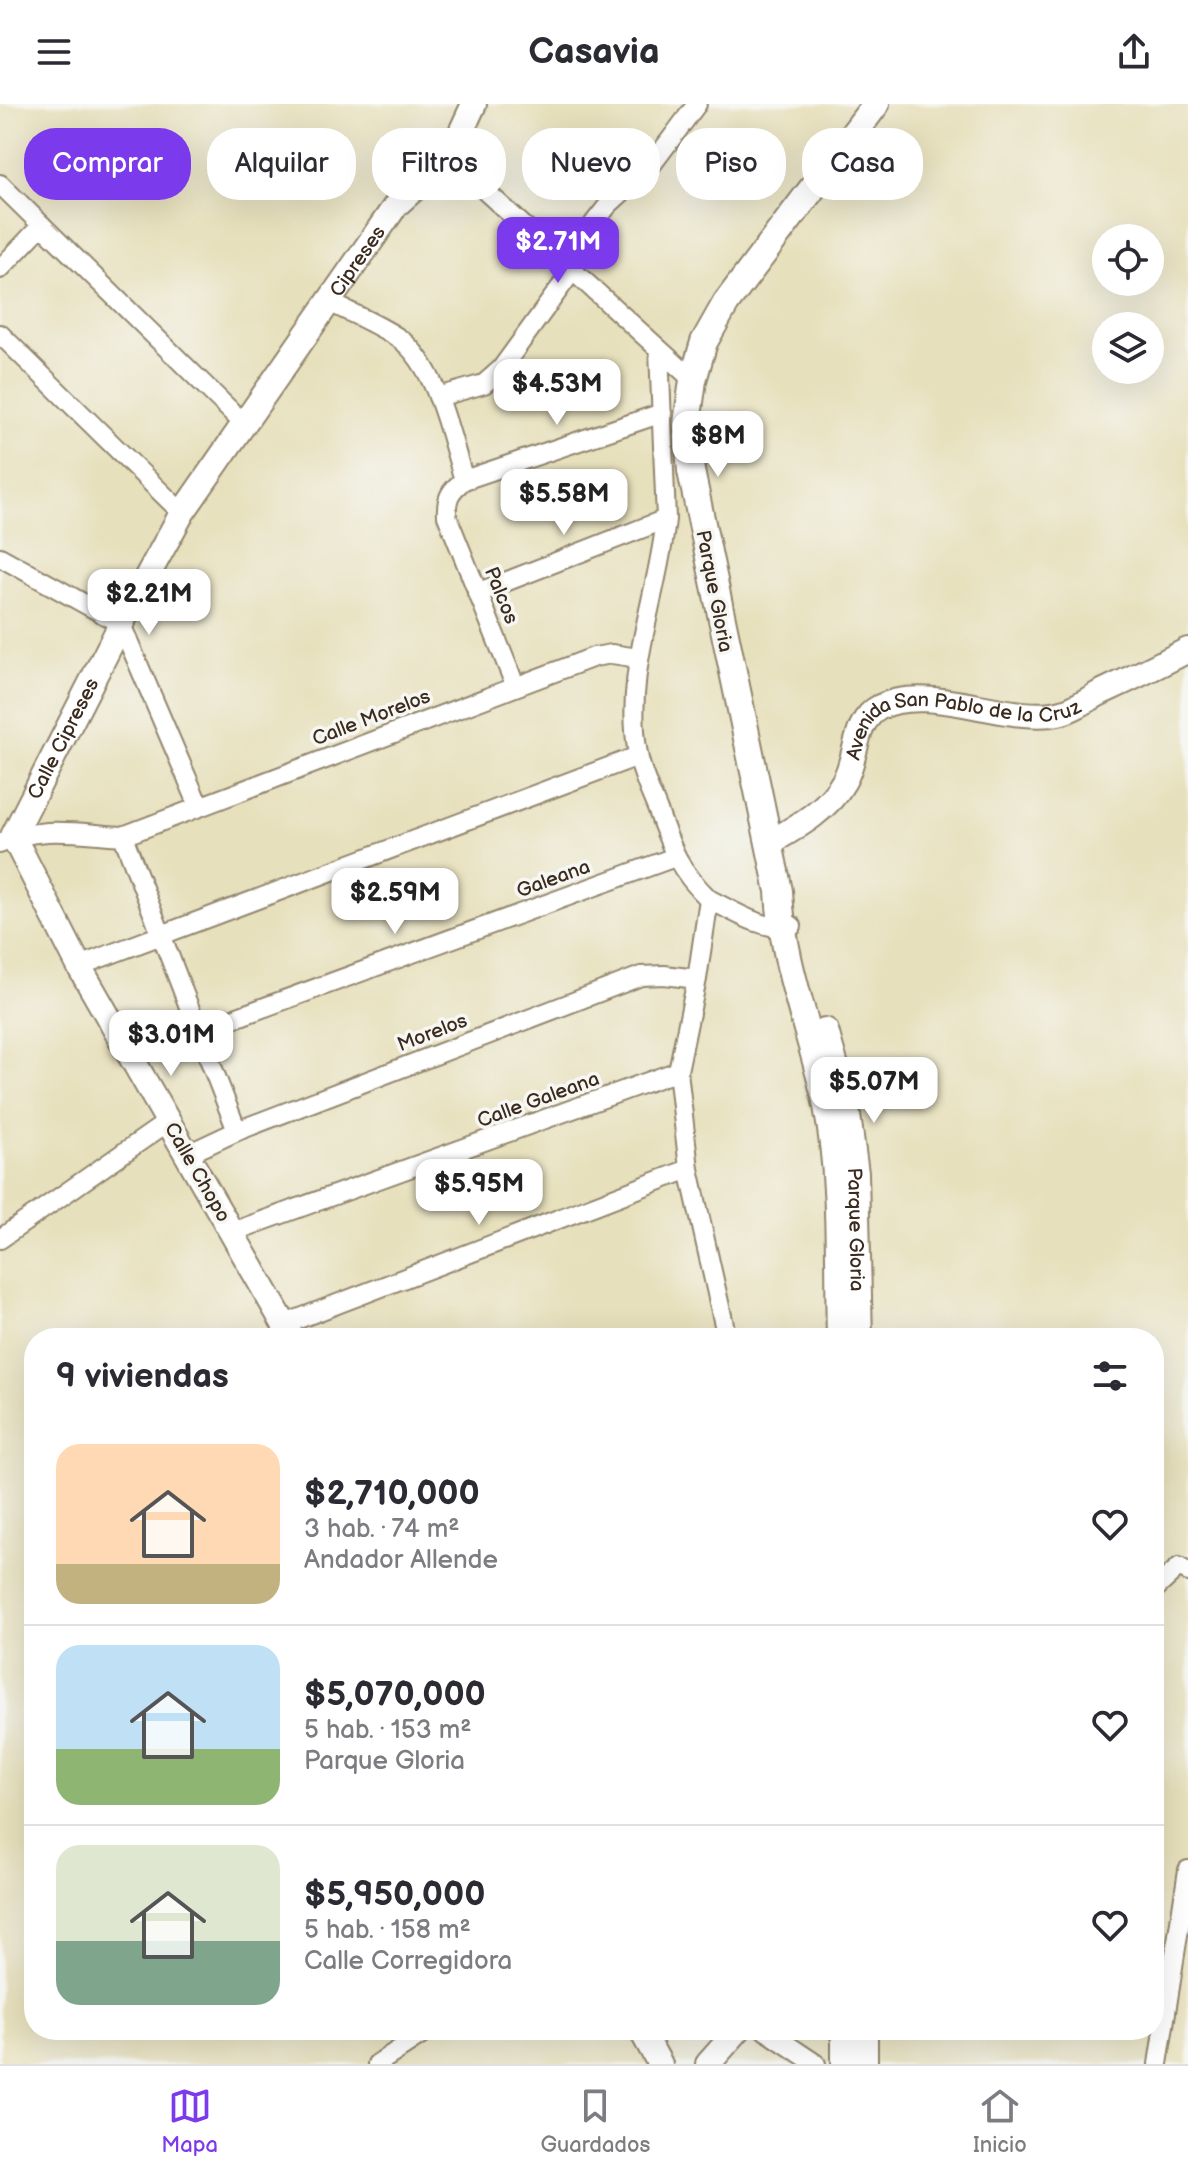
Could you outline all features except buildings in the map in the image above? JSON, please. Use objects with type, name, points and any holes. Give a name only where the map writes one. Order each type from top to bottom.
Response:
[{"type":"main road","name":"Parque Gloria","points":[[840,1328],[836,1178],[827,1107],[742,726],[691,471],[687,424],[693,380],[704,342],[726,303],[876,104]]},
{"type":"main road","name":"Parque Gloria","points":[[788,927],[845,1101],[855,1173],[859,1328]]},
{"type":"main road","points":[[845,2040],[845,2064]]},
{"type":"main road","points":[[864,2040],[864,2064]]},
{"type":"street","name":"Cipreses","points":[[463,128],[474,104]]},
{"type":"street","points":[[438,397],[474,388],[493,377],[573,270],[594,223],[609,204],[650,167],[697,104]]},
{"type":"street","points":[[0,184],[243,423]]},
{"type":"street","name":"Cipreses","points":[[243,423],[402,200]]},
{"type":"street","points":[[496,200],[693,380]]},
{"type":"street","points":[[0,269],[42,225]]},
{"type":"street","points":[[327,301],[399,339],[415,354],[429,373],[464,480],[662,413]]},
{"type":"street","points":[[0,334],[182,513]]},
{"type":"street","points":[[659,350],[666,519],[638,658],[635,731],[638,756],[675,857],[691,881],[709,899],[744,917],[788,927]]},
{"type":"street","name":"Calle Cipreses","points":[[4,837],[182,513],[243,423]]},
{"type":"street","name":"Palcos","points":[[464,480],[453,489],[446,502],[447,516],[515,685]]},
{"type":"street","points":[[477,593],[666,519]]},
{"type":"street","points":[[0,557],[121,624],[199,806]]},
{"type":"street","name":"Avenida San Pablo de la Cruz","points":[[769,843],[804,822],[835,793],[844,781],[866,717],[883,706],[910,701],[939,701],[1038,714],[1062,712],[1188,650]]},
{"type":"street","name":"Calle Morelos","points":[[4,837],[40,833],[123,836],[594,657],[612,654],[638,658]]},
{"type":"street","points":[[79,966],[638,756]]},
{"type":"street","points":[[123,836],[237,1131]]},
{"type":"street","name":"Calle Chopo","points":[[4,837],[286,1328]]},
{"type":"street","name":"Galeana","points":[[131,1056],[675,857]]},
{"type":"street","points":[[709,899],[678,1071],[689,1169],[725,1328]]},
{"type":"street","name":"Morelos","points":[[188,1154],[237,1131],[641,976],[697,979]]},
{"type":"street","name":"Calle Galeana","points":[[232,1232],[678,1071]]},
{"type":"street","points":[[0,1239],[169,1121]]},
{"type":"street","points":[[295,1328],[689,1169]]},
{"type":"street","points":[[1164,1583],[1183,1570]]},
{"type":"street","points":[[1164,2033],[1183,1934],[1188,1870]]},
{"type":"street","points":[[377,2064],[414,2040]]},
{"type":"street","points":[[647,2040],[660,2064]]},
{"type":"street","points":[[708,2064],[729,2040]]},
{"type":"street","points":[[780,2040],[816,2064]]},
{"type":"street","points":[[1158,2064],[1163,2040]]}]
